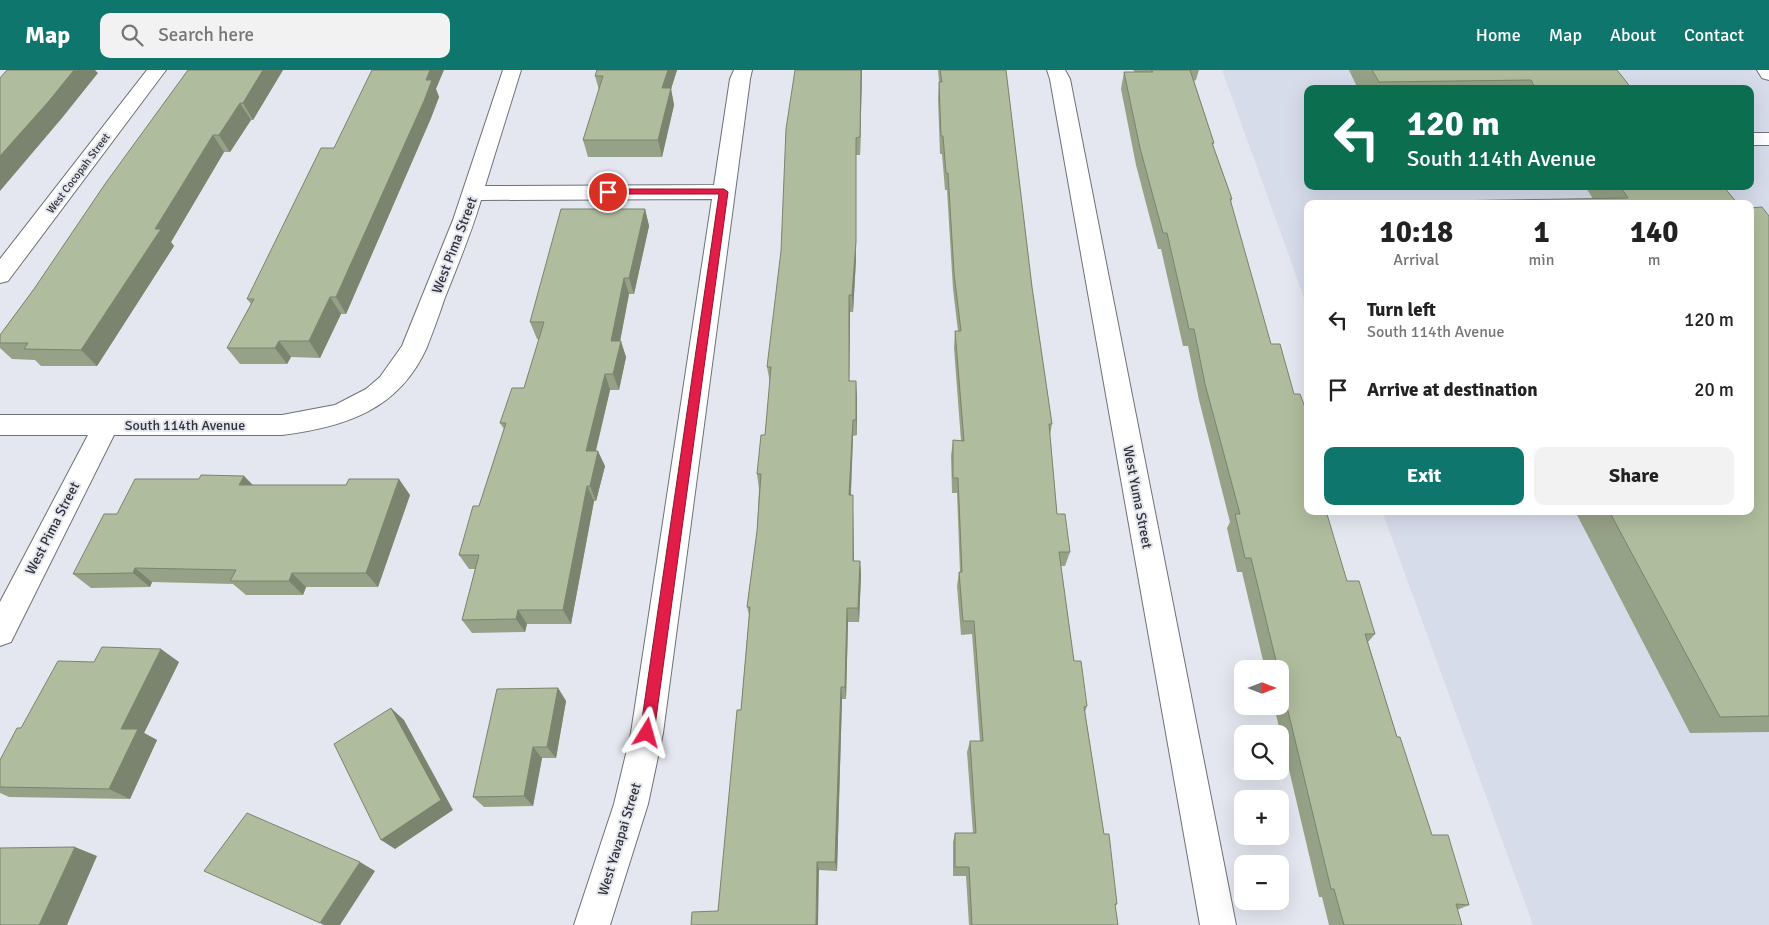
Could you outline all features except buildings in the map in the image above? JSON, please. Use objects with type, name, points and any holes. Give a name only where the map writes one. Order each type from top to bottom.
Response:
[{"type":"street","name":"West Cocopah Street","points":[[0,275],[157,70]]},
{"type":"street","name":"West Pima Street","points":[[366,404],[389,386],[404,366],[414,348],[474,193],[512,70]]},
{"type":"street","name":"West Yavapai Street","points":[[592,925],[631,804],[647,733],[740,79],[743,70]]},
{"type":"street","name":"West Yuma Street","points":[[1056,70],[1060,79],[1218,925]]},
{"type":"street","points":[[1766,70],[1769,74]]},
{"type":"street","points":[[1754,139],[1769,139]]},
{"type":"street","points":[[474,193],[724,192]]},
{"type":"street","name":"South 114th Avenue","points":[[0,425],[291,424],[310,422],[366,404]]},
{"type":"street","name":"West Pima Street","points":[[0,632],[106,425]]},
{"type":"shaded area","points":[[1222,70],[1769,70],[1769,925],[1533,925],[1383,515],[1754,515],[1754,200],[1304,200],[1304,298]]},
{"type":"route","points":[[608,192],[724,192],[647,733]]}]
